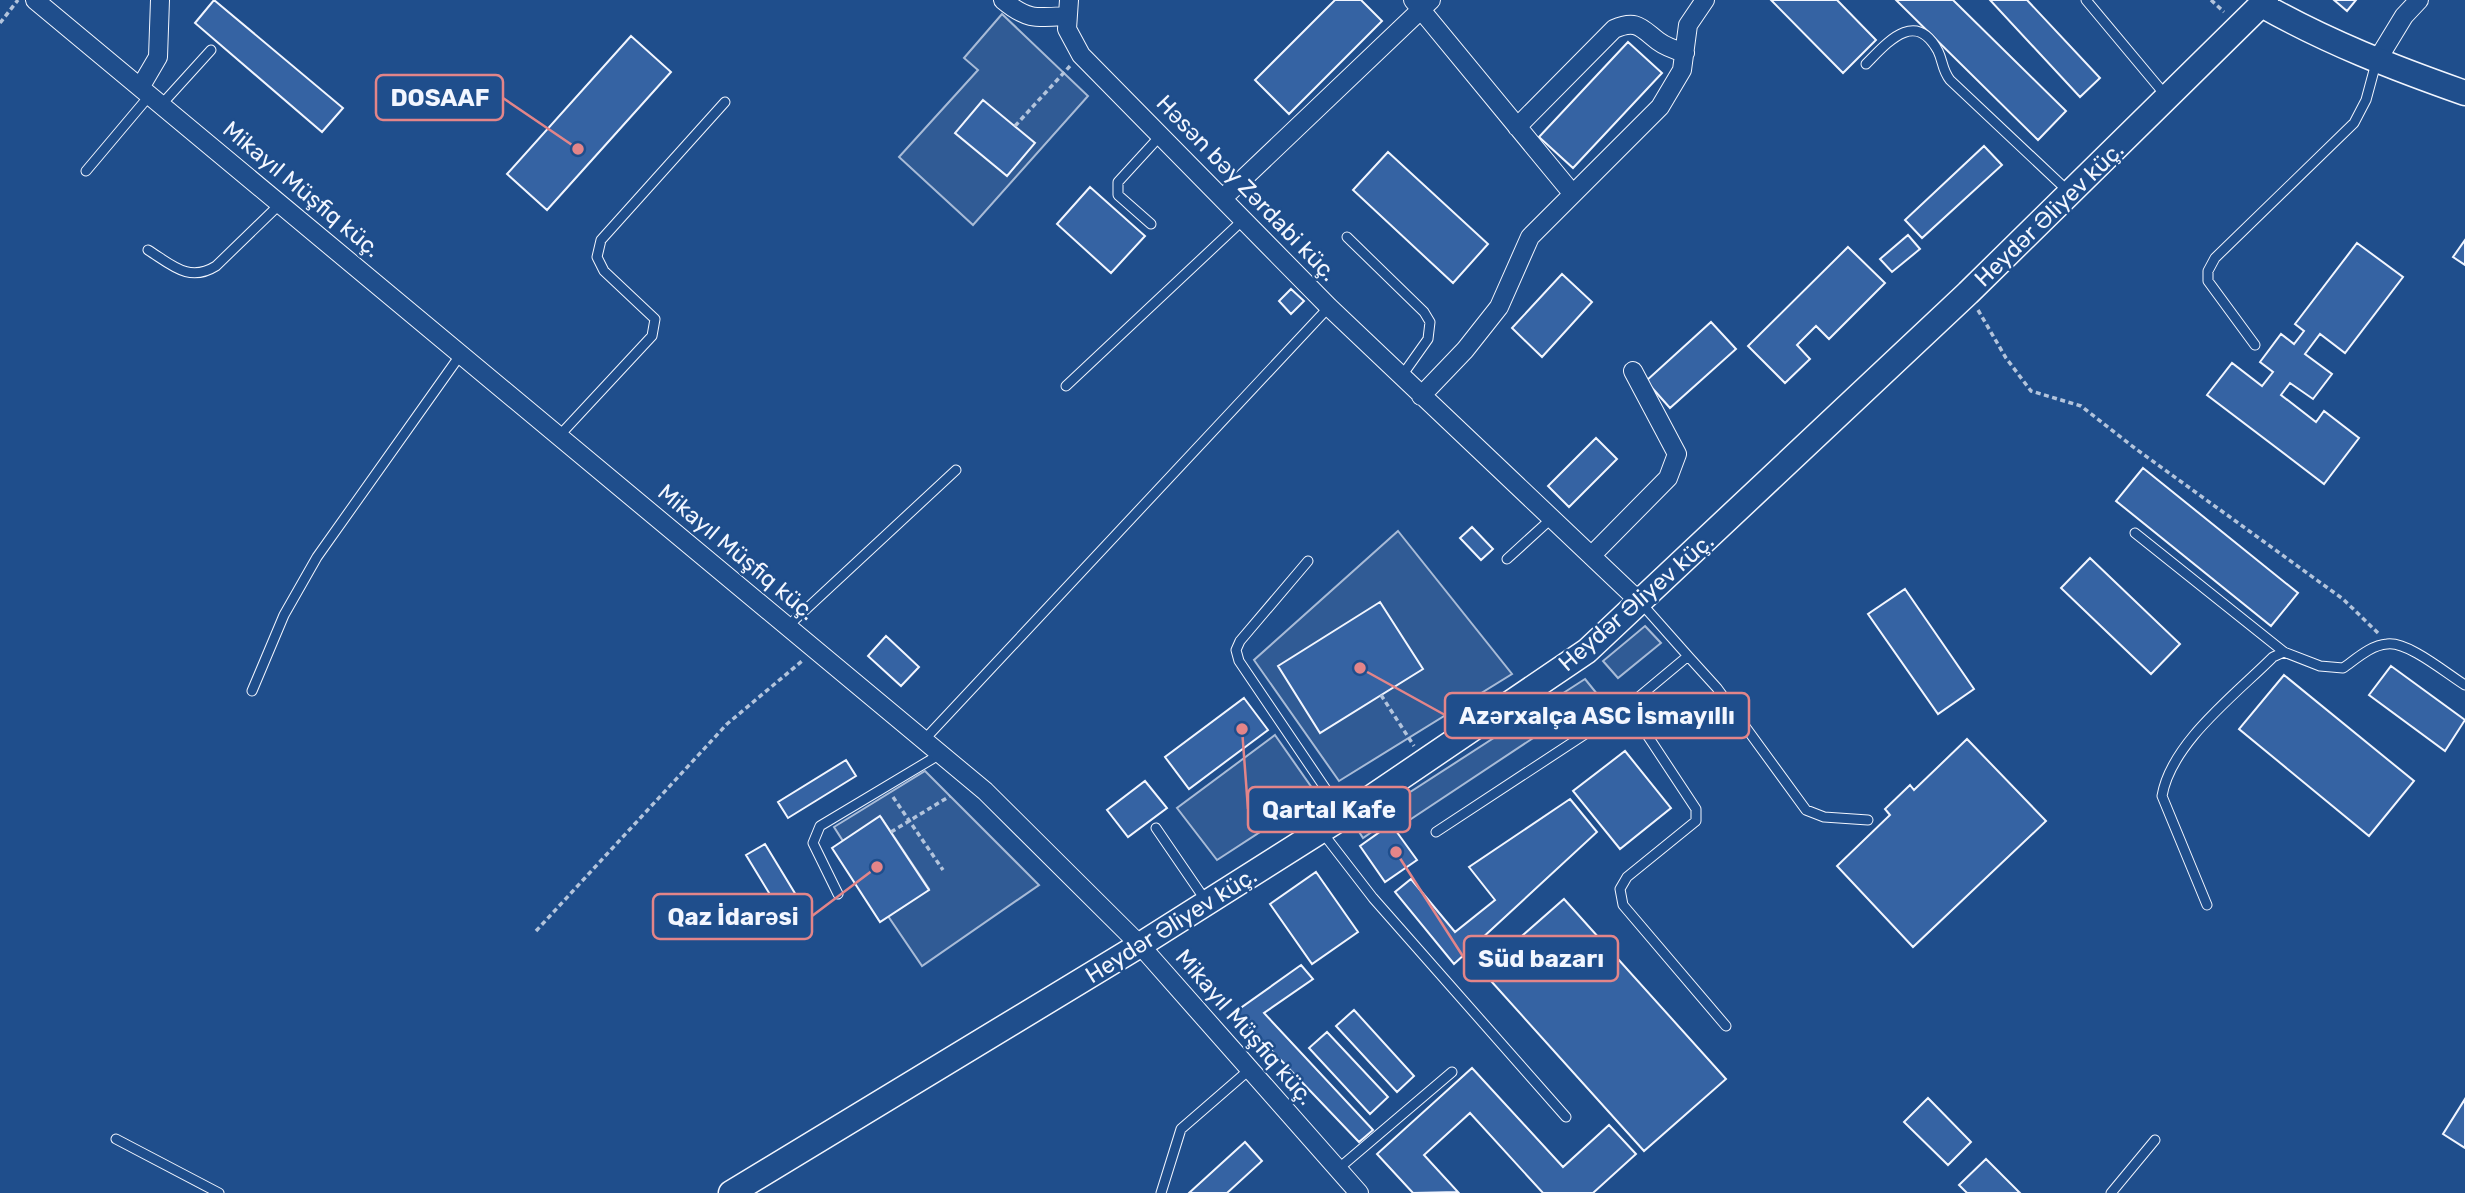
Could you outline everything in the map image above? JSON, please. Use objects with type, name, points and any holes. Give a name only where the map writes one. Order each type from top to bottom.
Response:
[{"type":"main road","name":"Heydər Əliyev küç.","points":[[731,1193],[1140,945],[1321,831],[1587,651],[1968,293],[2264,3]]},
{"type":"main road","points":[[2264,3],[2325,40],[2376,62],[2465,93]]},
{"type":"street","name":"Mikayıl Müşfiq küç.","points":[[35,0],[994,800],[1140,945],[1359,1193]]},
{"type":"street","points":[[151,95],[158,57],[160,0]]},
{"type":"street","points":[[1003,0],[1021,15],[1032,18],[1067,8]]},
{"type":"street","points":[[1421,396],[1465,350],[1499,307],[1530,237],[1660,107],[1682,70],[1688,25],[1705,0]]},
{"type":"street","points":[[2376,62],[2404,16],[2419,0]]},
{"type":"street","points":[[1223,198],[1421,3],[1572,193]]},
{"type":"street","name":"Həsən bəy Zərdabi küç.","points":[[1067,8],[1071,41],[1081,54],[1329,306],[1641,603]]},
{"type":"street","points":[[1517,127],[1614,29],[1628,22],[1641,25],[1665,46],[1685,53]]},
{"type":"street","points":[[1592,555],[1668,478],[1677,454],[1633,371]]},
{"type":"lane","points":[[2086,0],[2168,98]]},
{"type":"lane","points":[[1866,64],[1894,35],[1903,30],[1914,31],[1928,38],[1939,52],[1942,70],[1950,80],[2070,193]]},
{"type":"lane","points":[[86,171],[151,95],[211,50]]},
{"type":"lane","points":[[2256,345],[2208,281],[2208,271],[2215,258],[2354,123],[2367,100],[2376,62]]},
{"type":"lane","points":[[559,436],[652,336],[655,319],[604,271],[597,257],[601,240],[725,102]]},
{"type":"lane","points":[[1151,224],[1118,195],[1116,188],[1118,182],[1161,135]]},
{"type":"lane","points":[[148,250],[187,275],[204,274],[216,267],[280,204]]},
{"type":"lane","points":[[1066,386],[1244,219]]},
{"type":"lane","points":[[1347,237],[1430,322],[1428,339],[1402,377]]},
{"type":"lane","points":[[924,740],[1329,306]]},
{"type":"lane","points":[[252,691],[284,615],[317,557],[461,354]]},
{"type":"lane","points":[[788,626],[956,470]]},
{"type":"lane","points":[[1507,559],[1552,518]]},
{"type":"lane","points":[[2136,533],[2284,652],[2320,666],[2343,668],[2366,651],[2388,643],[2412,650],[2465,685]]},
{"type":"lane","points":[[1308,561],[1240,641],[1236,650],[1239,661],[1344,816]]},
{"type":"lane","points":[[1641,603],[1717,688],[1806,810],[1824,817],[1868,820]]},
{"type":"lane","points":[[2207,905],[2162,796],[2169,769],[2187,743],[2273,657],[2284,652]]},
{"type":"lane","points":[[1436,832],[1628,706],[1688,656]]},
{"type":"lane","points":[[1628,706],[1696,809],[1696,821],[1627,877],[1620,889],[1623,905],[1726,1026]]},
{"type":"lane","points":[[838,894],[813,843],[814,835],[820,826],[942,754]]},
{"type":"lane","points":[[1156,828],[1207,903]]},
{"type":"lane","points":[[1321,831],[1373,898],[1566,1117]]},
{"type":"lane","points":[[1161,1193],[1181,1129],[1249,1070]]},
{"type":"lane","points":[[1338,1169],[1452,1072]]},
{"type":"lane","points":[[116,1139],[219,1193]]},
{"type":"lane","points":[[2111,1193],[2155,1140]]},
{"type":"path","points":[[0,23],[18,0]]},
{"type":"path","points":[[1014,126],[1081,54]]},
{"type":"path","points":[[1968,293],[2015,370],[2031,391],[2081,406],[2136,450],[2343,599],[2388,643]]},
{"type":"path","points":[[536,931],[727,724],[816,650]]},
{"type":"path","points":[[1381,695],[1425,762]]},
{"type":"path","points":[[885,787],[943,870]]},
{"type":"path","points":[[891,832],[950,796]]},
{"type":"shaded area","points":[[1002,14],[1088,96],[973,225],[899,157],[978,70],[964,58]]},
{"type":"shaded area","points":[[1398,531],[1512,674],[1339,781],[1254,660]]},
{"type":"shaded area","points":[[1645,626],[1661,643],[1618,678],[1603,661]]},
{"type":"shaded area","points":[[1585,679],[1598,695],[1405,823],[1396,815],[1363,838],[1356,827]]},
{"type":"shaded area","points":[[1275,735],[1317,795],[1217,860],[1177,808]]},
{"type":"shaded area","points":[[925,771],[1039,885],[922,966],[888,916],[929,889],[881,817],[843,841],[834,827]]},
{"type":"building","points":[[214,0],[343,108],[322,132],[195,23]]},
{"type":"building","points":[[1335,0],[1361,0],[1382,21],[1289,114],[1255,80]]},
{"type":"building","points":[[1771,0],[1837,0],[1876,40],[1843,73]]},
{"type":"building","points":[[1896,0],[1953,0],[2066,111],[2038,140]]},
{"type":"building","points":[[1990,0],[2027,0],[2100,78],[2080,97]]},
{"type":"building","points":[[2334,0],[2356,0],[2347,11]]},
{"type":"building","points":[[631,36],[671,72],[547,210],[507,174]]},
{"type":"building","points":[[1628,42],[1662,73],[1573,168],[1539,137]]},
{"type":"building","points":[[983,100],[1035,143],[1007,176],[955,133]]},
{"type":"building","points":[[1984,146],[2002,165],[1922,238],[1905,220]]},
{"type":"building","points":[[1388,152],[1488,244],[1453,283],[1353,190]]},
{"type":"building","points":[[1090,187],[1145,236],[1111,273],[1057,224]]},
{"type":"building","points":[[1908,235],[1920,249],[1892,272],[1880,259]]},
{"type":"building","points":[[2465,240],[2465,265],[2453,257]]},
{"type":"building","points":[[2357,243],[2403,277],[2345,353],[2320,334],[2305,354],[2332,374],[2313,399],[2290,383],[2281,395],[2316,422],[2324,411],[2359,438],[2324,484],[2207,395],[2232,363],[2262,386],[2273,372],[2260,362],[2281,334],[2294,344],[2304,331],[2295,324]]},
{"type":"building","points":[[1848,247],[1885,283],[1829,339],[1816,326],[1797,345],[1810,359],[1785,383],[1748,346]]},
{"type":"building","points":[[1562,274],[1592,302],[1542,357],[1512,328]]},
{"type":"building","points":[[1291,289],[1304,301],[1291,314],[1279,301]]},
{"type":"building","points":[[1711,322],[1736,349],[1670,408],[1646,381]]},
{"type":"building","points":[[1596,438],[1617,459],[1569,507],[1548,486]]},
{"type":"building","points":[[2143,468],[2298,593],[2271,626],[2116,501]]},
{"type":"building","points":[[1472,527],[1493,549],[1481,560],[1460,538]]},
{"type":"building","points":[[2090,558],[2180,644],[2151,674],[2061,588]]},
{"type":"building","points":[[1905,589],[1974,689],[1938,714],[1868,614]]},
{"type":"building","points":[[1380,602],[1423,669],[1320,733],[1278,666]]},
{"type":"building","points":[[886,636],[919,667],[901,686],[868,656]]},
{"type":"building","points":[[2391,666],[2465,720],[2445,751],[2369,695]]},
{"type":"building","points":[[2284,675],[2414,781],[2369,836],[2239,729]]},
{"type":"building","points":[[1244,698],[1268,730],[1189,789],[1165,757]]},
{"type":"building","points":[[1967,739],[2046,821],[1913,947],[1837,866],[1890,815],[1885,809],[1910,785],[1914,790]]},
{"type":"building","points":[[1625,751],[1671,808],[1620,849],[1573,791]]},
{"type":"building","points":[[846,760],[856,776],[788,818],[778,802]]},
{"type":"building","points":[[1145,781],[1167,808],[1128,837],[1107,810]]},
{"type":"building","points":[[1570,799],[1597,832],[1454,964],[1395,892],[1411,879],[1455,932],[1495,900],[1469,867]]},
{"type":"building","points":[[880,816],[929,890],[880,922],[832,848]]},
{"type":"building","points":[[1391,824],[1417,860],[1385,882],[1360,846]]},
{"type":"building","points":[[765,844],[799,900],[780,911],[746,855]]},
{"type":"building","points":[[1316,872],[1358,932],[1312,964],[1270,904]]},
{"type":"building","points":[[1564,899],[1726,1079],[1644,1151],[1482,971]]},
{"type":"building","points":[[1301,965],[1313,979],[1264,1013],[1373,1130],[1359,1142],[1235,1012]]},
{"type":"building","points":[[1354,1010],[1414,1076],[1397,1092],[1336,1026]]},
{"type":"building","points":[[1327,1032],[1388,1097],[1370,1114],[1309,1048]]},
{"type":"building","points":[[1472,1068],[1563,1167],[1609,1125],[1636,1154],[1593,1193],[1543,1193],[1470,1113],[1424,1155],[1458,1192],[1413,1193],[1377,1154]]},
{"type":"building","points":[[1928,1098],[1971,1142],[1948,1165],[1904,1122]]},
{"type":"building","points":[[2465,1099],[2465,1148],[2443,1134]]},
{"type":"building","points":[[1245,1142],[1262,1161],[1227,1193],[1189,1193]]},
{"type":"building","points":[[1986,1159],[2020,1193],[1967,1193],[1959,1185]]},
{"type":"place","name":"DOSAAF","points":[[578,149]]},
{"type":"place","name":"Azərxalça ASC İsmayıllı","points":[[1360,668]]},
{"type":"place","name":"Qartal Kafe","points":[[1242,729]]},
{"type":"place","name":"Süd bazarı","points":[[1396,852]]},
{"type":"place","name":"Qaz İdarəsi","points":[[877,867]]}]
